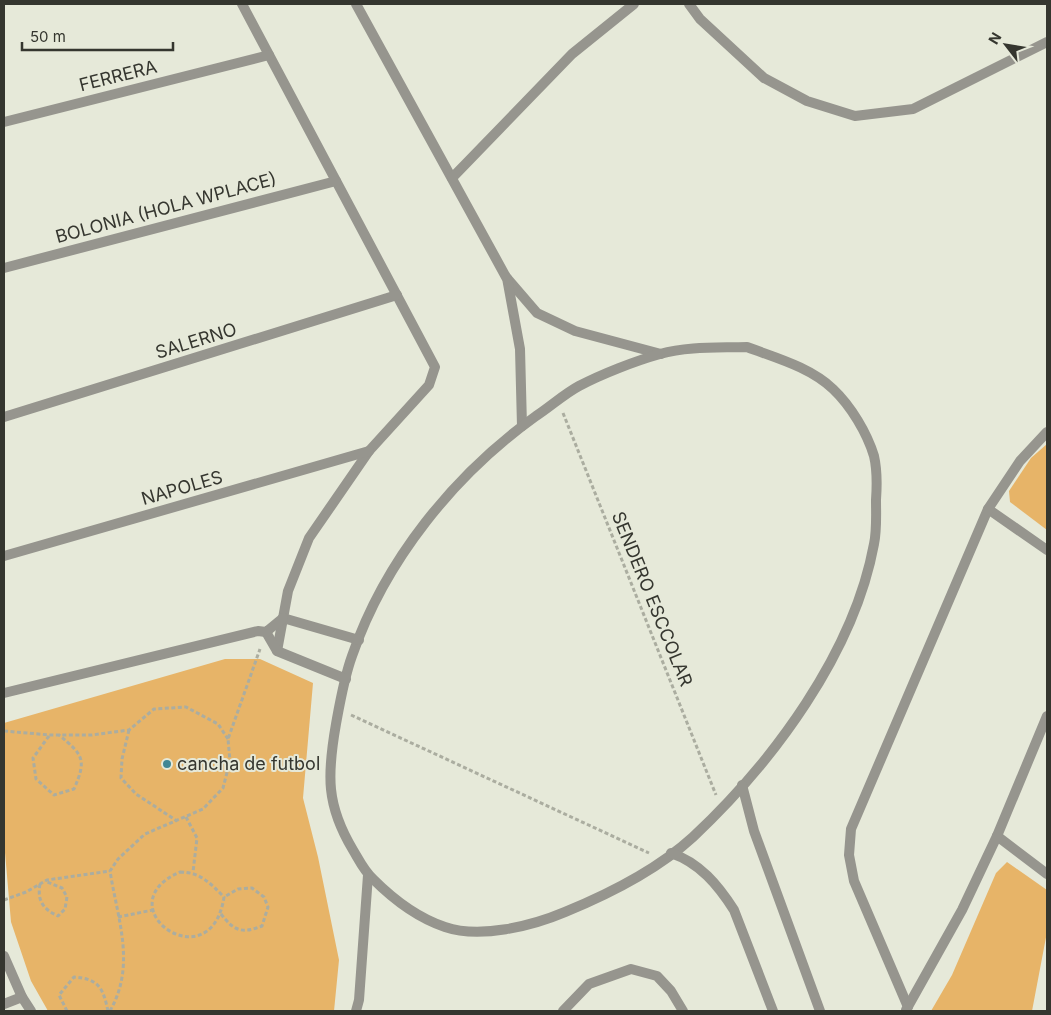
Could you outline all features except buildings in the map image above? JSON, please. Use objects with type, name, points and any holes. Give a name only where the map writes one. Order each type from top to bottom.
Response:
[{"type":"street","points":[[242,4],[435,367],[429,385],[369,451],[309,538],[288,591],[277,651]]},
{"type":"street","points":[[356,4],[506,278],[537,313],[575,331],[661,354]]},
{"type":"street","points":[[452,178],[572,54],[634,4]]},
{"type":"street","points":[[689,4],[700,18],[764,78],[806,102],[855,116],[913,109],[1047,42]]},
{"type":"street","name":"FERRERA","points":[[4,122],[269,55]]},
{"type":"street","name":"BOLONIA (HOLA WPLACE)","points":[[4,268],[336,181]]},
{"type":"street","points":[[506,278],[520,349],[522,426]]},
{"type":"street","name":"SALERNO","points":[[4,417],[397,296]]},
{"type":"street","points":[[747,347],[798,366],[833,389],[858,421],[875,459],[876,538],[866,582],[843,636],[815,688],[778,742],[742,785],[689,840],[662,860],[591,901],[542,922],[496,932],[448,928],[405,906],[368,875],[340,828],[330,790],[331,757],[351,658],[374,603],[402,557],[447,494],[483,459],[522,426],[577,387],[661,354],[701,348],[747,347]]},
{"type":"street","points":[[907,1009],[854,881],[849,855],[851,829],[988,509],[1020,461],[1047,432]]},
{"type":"street","name":"NAPOLES","points":[[4,556],[369,451]]},
{"type":"street","points":[[988,509],[1047,550]]},
{"type":"street","points":[[283,618],[359,640]]},
{"type":"street","points":[[4,693],[258,631],[266,632],[283,618]]},
{"type":"street","points":[[266,632],[277,651],[346,679]]},
{"type":"street","points":[[907,1009],[962,910],[997,836],[1047,716]]},
{"type":"street","points":[[742,785],[761,849],[820,1011]]},
{"type":"street","points":[[997,836],[1047,874]]},
{"type":"street","points":[[671,853],[682,857],[706,872],[726,897],[734,910],[773,1011]]},
{"type":"street","points":[[356,1011],[360,1000],[368,875]]},
{"type":"street","points":[[4,956],[22,997],[31,1011]]},
{"type":"street","points":[[563,1011],[589,984],[631,969],[657,976],[671,991],[683,1011]]},
{"type":"street","points":[[4,1004],[22,997]]},
{"type":"path","name":"SENDERO ESCCOLAR","points":[[558,401],[721,808]]},
{"type":"path","points":[[109,1011],[118,997],[125,968],[110,872],[118,858],[145,834],[203,809],[222,788],[230,760],[228,739],[266,632]]},
{"type":"path","points":[[4,730],[59,735],[129,730],[154,709],[186,707],[218,724],[228,739]]},
{"type":"path","points":[[339,710],[662,860]]},
{"type":"path","points":[[129,730],[122,759],[121,778],[136,794],[177,821]]},
{"type":"path","points":[[50,735],[33,758],[36,779],[54,795],[74,789],[82,770],[79,753],[59,735]]},
{"type":"path","points":[[186,817],[197,838],[193,872]]},
{"type":"path","points":[[4,900],[26,892],[44,881],[110,872]]},
{"type":"path","points":[[180,872],[193,872],[206,879],[224,897],[221,914],[209,930],[192,937],[174,935],[161,926],[153,910],[152,901],[157,889],[169,877],[180,872]]},
{"type":"path","points":[[40,884],[38,896],[45,910],[58,916],[65,909],[67,897],[62,888],[44,881]]},
{"type":"path","points":[[221,914],[234,928],[248,932],[262,926],[268,907],[264,896],[252,888],[238,889],[224,897]]},
{"type":"path","points":[[118,917],[153,910]]},
{"type":"path","points":[[67,1011],[59,995],[74,977],[89,978],[104,991],[109,1011]]},
{"type":"shaded area","points":[[1047,444],[1047,530],[1010,502],[1009,491],[1031,458]]},
{"type":"shaded area","points":[[225,659],[260,659],[313,683],[303,798],[318,857],[339,960],[334,1011],[48,1011],[31,981],[11,922],[4,841],[4,723]]},
{"type":"shaded area","points":[[1007,862],[1047,890],[1047,932],[1032,1011],[931,1011],[952,975],[996,873]]},
{"type":"place","name":"cancha de futbol","points":[[167,764]]}]
